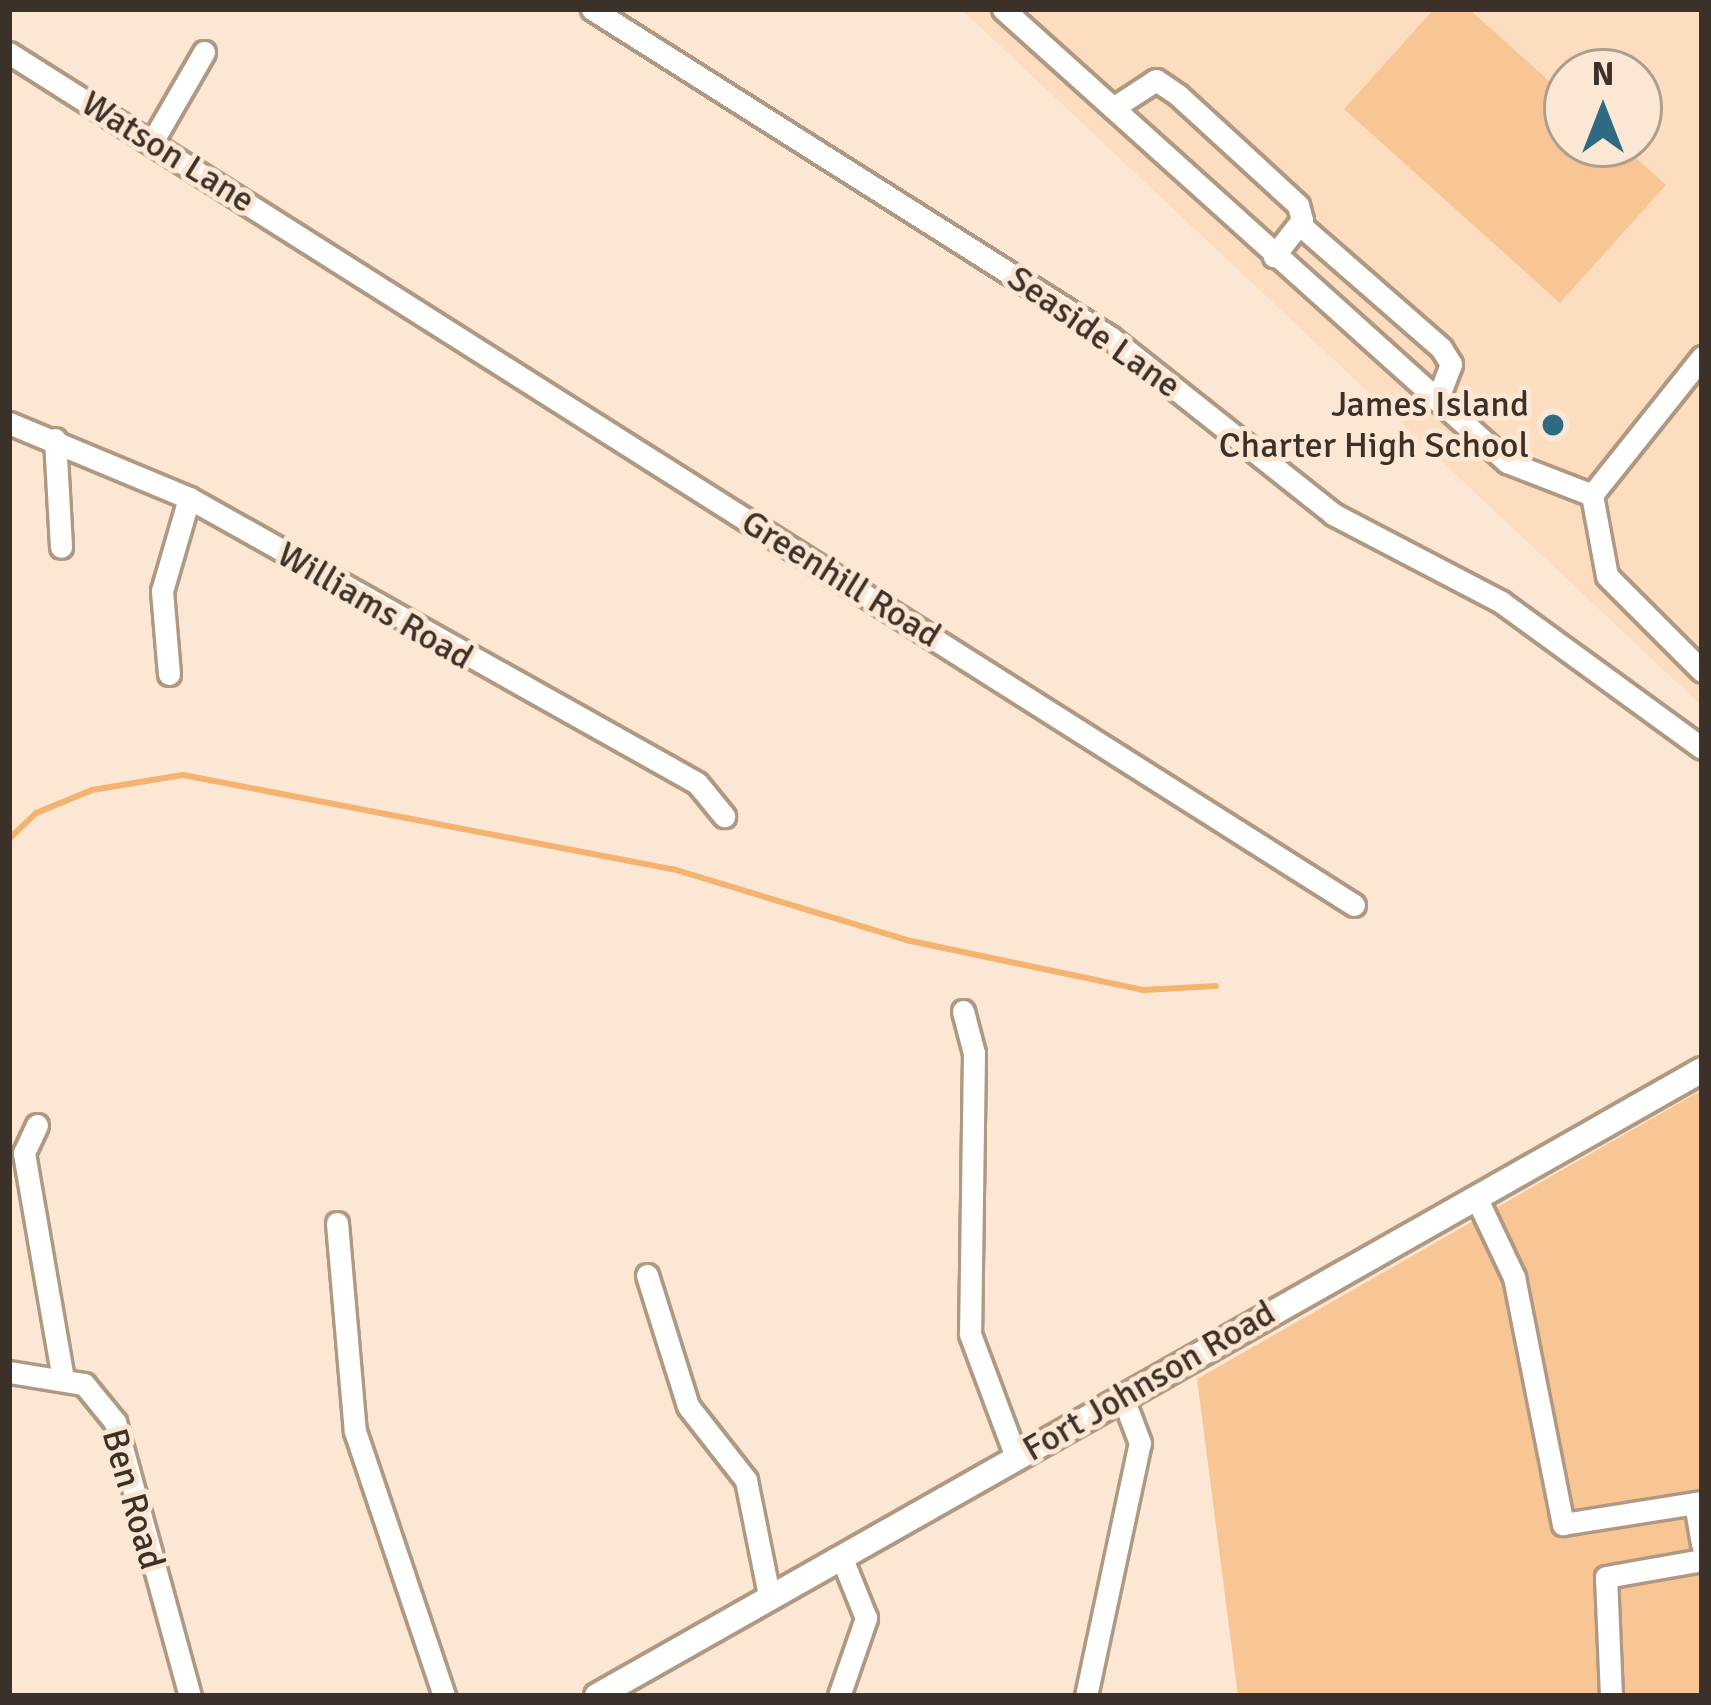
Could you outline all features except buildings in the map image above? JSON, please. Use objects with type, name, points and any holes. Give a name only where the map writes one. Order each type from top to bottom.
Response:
[{"type":"main road","name":"Fort Johnson Road","points":[[597,1696],[1702,1070]]},
{"type":"street","name":"Seaside Lane","points":[[592,9],[1110,337],[1333,514],[1501,602],[1702,748]]},
{"type":"street","points":[[1004,9],[1507,462],[1592,495]]},
{"type":"street","points":[[152,142],[204,52]]},
{"type":"street","name":"Watson Lane","points":[[9,53],[327,252]]},
{"type":"street","points":[[1113,108],[1156,80],[1298,205],[1299,224],[1274,256]]},
{"type":"street","points":[[1299,224],[1441,348],[1451,364],[1437,400]]},
{"type":"street","name":"Greenhill Road","points":[[327,252],[1354,905]]},
{"type":"street","points":[[1702,357],[1592,495],[1607,577],[1702,671]]},
{"type":"street","name":"Williams Road","points":[[9,423],[189,498],[697,783],[724,816]]},
{"type":"street","points":[[55,439],[61,548]]},
{"type":"street","points":[[169,674],[162,591],[189,498]]},
{"type":"street","points":[[963,1011],[974,1053],[970,1334],[1016,1457]]},
{"type":"street","points":[[9,1372],[63,1378],[24,1153],[37,1125]]},
{"type":"street","points":[[1476,1197],[1514,1277],[1563,1524],[1698,1503],[1702,1544]]},
{"type":"street","points":[[337,1223],[355,1431],[444,1696]]},
{"type":"street","points":[[647,1275],[688,1406],[746,1480],[770,1595]]},
{"type":"street","name":"Ben Road","points":[[63,1378],[84,1384],[115,1422],[190,1696]]},
{"type":"street","points":[[1086,1696],[1138,1458],[1123,1398]]},
{"type":"street","points":[[838,1696],[866,1618],[841,1556]]},
{"type":"street","points":[[1611,1696],[1606,1577],[1702,1560]]},
{"type":"shaded area","name":"James Island Charter High School","points":[[961,9],[1702,9],[1702,706]]},
{"type":"shaded area","points":[[1434,9],[1469,9],[1543,75],[1543,168],[1647,168],[1666,185],[1560,303],[1344,109]]},
{"type":"shaded area","points":[[1702,1090],[1702,1696],[1238,1696],[1197,1379]]},
{"type":"waterway","points":[[9,839],[36,813],[92,790],[183,775],[673,869],[906,940],[1143,990],[1216,986]]},
{"type":"place","name":"James Island Charter High School","points":[[1553,425]]}]
